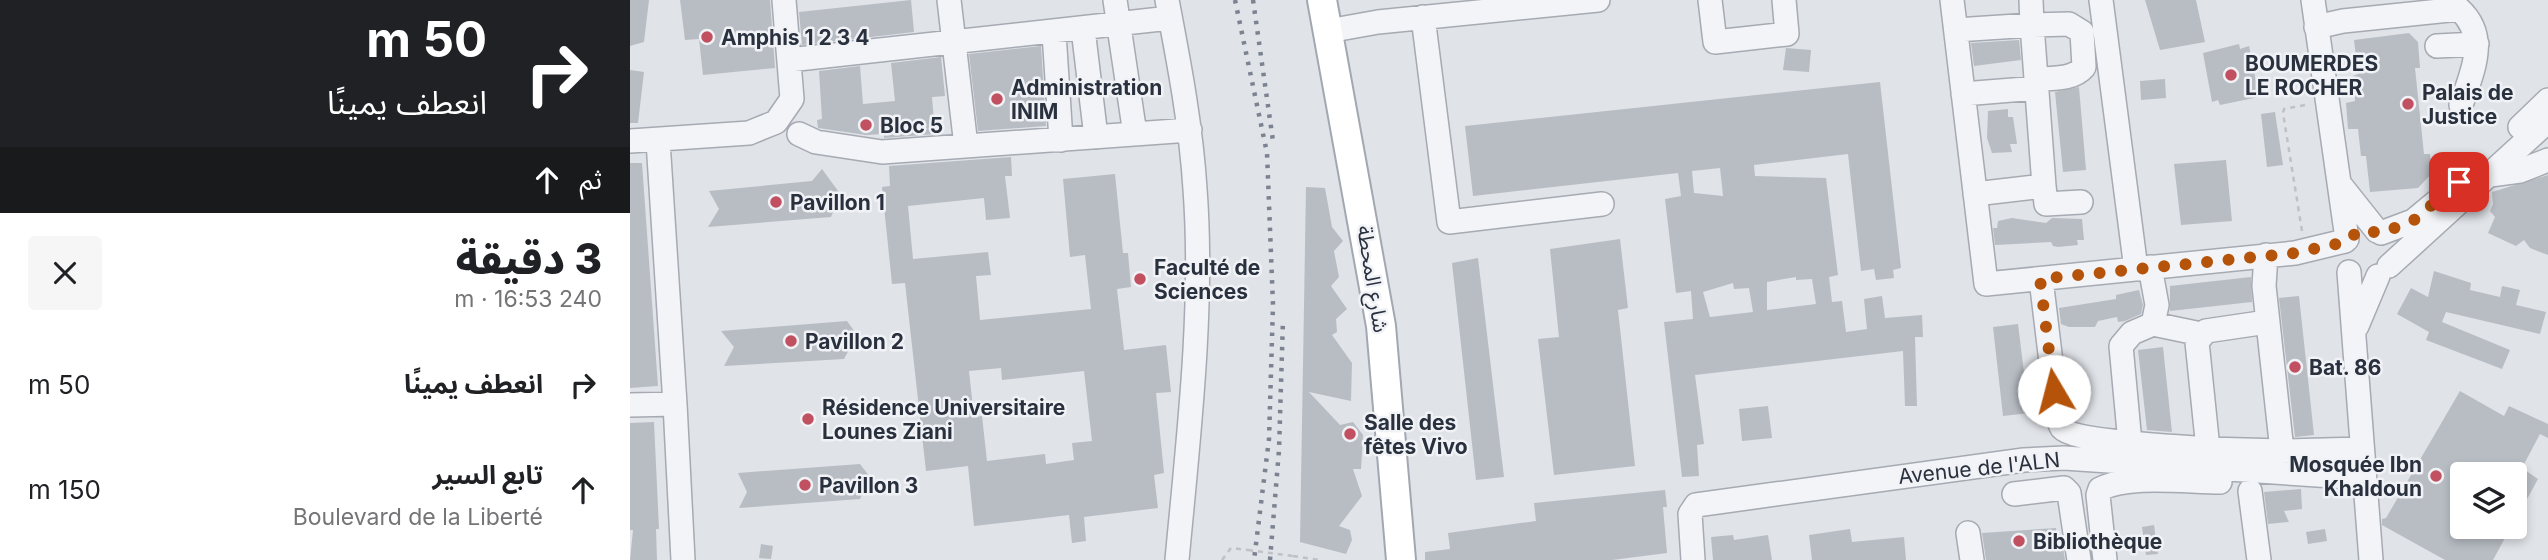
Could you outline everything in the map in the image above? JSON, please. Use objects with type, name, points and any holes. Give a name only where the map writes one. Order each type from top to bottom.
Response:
[{"type":"main road","name":"شارع المحطة","points":[[1322,0],[1381,326],[1401,560]]},
{"type":"street","points":[[630,141],[749,133],[765,129],[776,122],[792,100],[784,0]]},
{"type":"street","points":[[949,0],[966,146]]},
{"type":"street","points":[[1115,0],[1135,134]]},
{"type":"street","points":[[1328,31],[1423,17],[1598,0]]},
{"type":"street","points":[[1710,0],[1715,42],[1787,34],[1784,0]]},
{"type":"street","points":[[1952,0],[1986,284],[2300,252],[2346,254]]},
{"type":"street","points":[[2031,0],[2046,204],[2081,202]]},
{"type":"street","points":[[2101,0],[2143,268],[2157,305],[2153,324]]},
{"type":"street","points":[[2313,0],[2341,184],[2355,328],[2362,478],[2371,560]]},
{"type":"street","points":[[789,60],[1121,26],[1168,9],[1190,130],[1196,191],[1198,289],[1177,560]]},
{"type":"street","points":[[2316,27],[2343,21],[2459,9],[2470,19],[2477,44],[2477,59],[2461,105]]},
{"type":"street","points":[[1423,17],[1449,222],[1602,204]]},
{"type":"street","points":[[1956,30],[2069,24],[2082,32],[2084,66],[2080,72],[2037,83],[1963,94]]},
{"type":"street","points":[[1083,29],[1096,137]]},
{"type":"street","points":[[1054,33],[1061,140]]},
{"type":"street","points":[[2437,46],[2477,44]]},
{"type":"street","points":[[2346,254],[2360,230],[2379,232],[2424,214],[2533,135],[2548,89]]},
{"type":"street","points":[[2346,254],[2358,278],[2384,271],[2533,135],[2548,100]]},
{"type":"street","points":[[799,134],[816,142],[882,152],[1190,130]]},
{"type":"street","points":[[2490,175],[2520,171],[2548,159],[2533,135]]},
{"type":"street","points":[[658,141],[683,560]]},
{"type":"street","points":[[2341,184],[2351,202],[2392,248],[2384,271],[2355,328]]},
{"type":"street","points":[[1975,194],[2044,186]]},
{"type":"street","points":[[2266,255],[2264,286],[2281,451]]},
{"type":"street","points":[[2040,279],[2057,412],[2062,427],[2070,433],[2130,443],[2208,449],[2361,449]]},
{"type":"street","points":[[2208,449],[2197,342],[2206,331],[2267,322]]},
{"type":"street","points":[[2130,443],[2121,346],[2132,333],[2153,324],[2201,334]]},
{"type":"street","points":[[630,405],[675,404]]},
{"type":"street","name":"Avenue de l'ALN","points":[[1693,560],[1690,514],[1696,505],[2024,460],[2119,461],[2362,478]]},
{"type":"street","points":[[2105,560],[2098,495],[2100,489],[2108,485],[2136,481],[2224,482]]},
{"type":"street","points":[[2014,495],[2064,488],[2069,493],[2079,560]]},
{"type":"street","points":[[2250,491],[2259,560]]},
{"type":"street","points":[[1968,533],[1972,560]]},
{"type":"path","points":[[2300,252],[2283,113],[2288,108],[2327,102]]},
{"type":"path","points":[[1222,560],[1231,548],[1319,560]]},
{"type":"building","points":[[630,0],[649,0],[644,42],[630,46]]},
{"type":"building","name":"Amphis 1 2 3 4","points":[[680,0],[770,0],[775,68],[703,75],[699,39],[685,40]]},
{"type":"building","points":[[911,0],[914,32],[802,45],[799,12]]},
{"type":"building","points":[[2145,0],[2196,0],[2205,42],[2160,50]]},
{"type":"building","points":[[2409,33],[2418,42],[2420,68],[2415,68],[2424,154],[2430,154],[2432,173],[2418,188],[2370,192],[2366,156],[2361,156],[2358,129],[2348,129],[2346,103],[2355,101],[2353,76],[2358,74],[2354,40]]},
{"type":"building","points":[[2019,40],[2021,60],[1974,66],[1971,43]]},
{"type":"building","name":"BOUMERDES LE ROCHER","points":[[2239,44],[2240,49],[2249,46],[2259,97],[2220,105],[2218,100],[2212,102],[2203,53]]},
{"type":"building","points":[[1041,46],[1046,126],[978,131],[969,54]]},
{"type":"building","points":[[1786,48],[1811,50],[1809,72],[1783,70]]},
{"type":"building","points":[[941,57],[945,96],[932,97],[935,134],[884,138],[884,134],[866,135],[818,128],[817,120],[822,119],[819,71],[860,66],[863,104],[895,101],[891,63]]},
{"type":"building","points":[[630,70],[644,72],[638,123],[630,123]]},
{"type":"building","points":[[2165,79],[2166,98],[2141,100],[2140,81]]},
{"type":"building","points":[[1880,82],[1901,268],[1893,270],[1894,278],[1876,280],[1874,269],[1861,271],[1848,154],[1754,165],[1755,176],[1826,178],[1838,275],[1829,277],[1832,302],[1842,301],[1846,332],[1867,329],[1864,299],[1882,296],[1885,318],[1922,315],[1923,337],[1915,337],[1917,406],[1905,406],[1903,351],[1695,375],[1704,444],[1697,445],[1699,476],[1682,477],[1664,322],[1693,319],[1691,291],[1676,293],[1665,199],[1681,196],[1678,173],[1473,196],[1465,126]],"holes":[[[1720,168],[1723,196],[1694,193],[1692,171]],[[1796,277],[1796,280],[1812,279],[1816,304],[1767,310],[1767,282]],[[1733,283],[1734,289],[1749,288],[1753,312],[1710,317],[1703,292]]]},
{"type":"building","points":[[2079,87],[2086,170],[2063,172],[2055,92]]},
{"type":"building","points":[[2008,109],[2008,117],[2013,117],[2017,144],[2010,144],[2012,152],[1992,153],[1987,138],[1988,111]]},
{"type":"building","points":[[2275,112],[2283,165],[2267,167],[2261,114]]},
{"type":"building","points":[[1011,157],[1012,176],[1005,176],[1010,218],[986,220],[984,198],[908,206],[913,259],[988,252],[991,275],[976,276],[980,320],[1091,309],[1085,255],[1070,257],[1063,179],[1115,174],[1123,253],[1128,253],[1131,287],[1117,289],[1124,350],[1166,345],[1171,392],[1156,393],[1164,473],[1154,475],[1158,508],[1084,517],[1086,541],[1072,543],[1069,515],[974,526],[968,466],[926,471],[905,283],[892,284],[882,187],[890,186],[889,166]],"holes":[[[1001,368],[1002,380],[1084,371],[1092,441],[1072,443],[1074,460],[1046,464],[1045,454],[987,461],[982,416],[974,417],[969,371]]]},
{"type":"building","points":[[2226,160],[2232,221],[2181,225],[2174,164]]},
{"type":"building","points":[[630,163],[642,163],[658,386],[630,388]]},
{"type":"building","name":"Pavillon 1","points":[[822,169],[841,195],[831,217],[708,227],[719,209],[709,191],[812,181]]},
{"type":"building","points":[[2548,175],[2548,255],[2530,248],[2524,240],[2516,246],[2488,233],[2495,217],[2490,211],[2493,204],[2492,192]]},
{"type":"building","points":[[1306,187],[1325,188],[1332,227],[1343,241],[1334,251],[1339,277],[1331,286],[1347,309],[1336,319],[1337,332],[1332,335],[1352,363],[1351,401],[1309,392],[1340,425],[1353,422],[1363,435],[1361,469],[1353,469],[1362,496],[1339,526],[1350,530],[1352,540],[1346,554],[1300,542]]},
{"type":"building","points":[[2012,218],[2046,223],[2052,218],[2082,219],[2084,240],[2077,240],[2078,245],[2058,247],[2051,242],[1995,245],[1993,228],[1997,228],[1998,221]]},
{"type":"building","points":[[1620,239],[1628,308],[1618,310],[1635,466],[1554,475],[1538,339],[1559,337],[1550,249]]},
{"type":"building","points":[[1478,258],[1504,477],[1476,480],[1452,263]]},
{"type":"building","points":[[2434,271],[2471,283],[2470,290],[2500,297],[2502,286],[2520,290],[2516,305],[2546,312],[2540,334],[2446,312],[2442,322],[2510,350],[2502,369],[2426,340],[2429,332],[2397,314],[2411,288],[2428,297]]},
{"type":"building","points":[[2251,277],[2252,302],[2170,311],[2170,286]]},
{"type":"building","points":[[2139,290],[2143,305],[2141,314],[2125,321],[2118,322],[2117,317],[2098,321],[2095,327],[2069,327],[2061,324],[2059,308],[2116,299],[2116,295]]},
{"type":"building","name":"Bat. 86","points":[[2299,296],[2314,435],[2295,437],[2279,298]]},
{"type":"building","name":"Pavillon 2","points":[[847,321],[857,335],[844,359],[724,366],[734,347],[721,331]]},
{"type":"building","points":[[2018,324],[2029,413],[2003,416],[1993,327]]},
{"type":"building","points":[[2163,347],[2172,432],[2147,430],[2138,350]]},
{"type":"building","name":"Mosquée Ibn Khaldoun","points":[[2460,391],[2504,416],[2509,406],[2548,424],[2548,438],[2540,434],[2525,462],[2450,462],[2450,539],[2504,539],[2493,560],[2445,560],[2382,525],[2382,519],[2386,518]]},
{"type":"building","points":[[1768,406],[1772,438],[1742,441],[1739,409]]},
{"type":"building","points":[[654,422],[659,529],[656,529],[657,560],[630,560],[633,530],[630,530],[630,423]]},
{"type":"building","name":"Pavillon 3","points":[[860,464],[870,477],[860,499],[739,508],[747,492],[738,473]]},
{"type":"building","name":"Mosquée Ibn Khaldoun","points":[[2527,471],[2538,479],[2527,499]]},
{"type":"building","points":[[2301,489],[2302,509],[2284,511],[2289,522],[2268,524],[2264,492]]},
{"type":"building","points":[[1665,490],[1667,507],[1663,507],[1667,553],[1612,560],[1425,560],[1425,552],[1450,549],[1448,533],[1536,521],[1534,503]]},
{"type":"building","points":[[2154,525],[2158,554],[2146,555],[2142,527]]},
{"type":"building","name":"Bibliothèque","points":[[2056,528],[2058,545],[2063,548],[2065,560],[1986,560],[1982,533]]},
{"type":"building","points":[[1850,529],[1852,542],[1904,537],[1906,560],[1812,560],[1809,535]]},
{"type":"building","points":[[2325,529],[2327,541],[2308,544],[2306,532]]},
{"type":"building","points":[[1733,535],[1734,540],[1768,535],[1772,560],[1713,560],[1711,537]]},
{"type":"building","points":[[761,544],[773,546],[771,559],[759,558]]},
{"type":"railway","points":[[1235,0],[1267,153],[1273,305],[1269,439],[1254,560]]},
{"type":"railway","points":[[1253,0],[1273,141]]},
{"type":"railway","points":[[1270,560],[1279,450],[1283,319]]},
{"type":"place","name":"Amphis 1 2 3 4","points":[[707,37]]},
{"type":"place","name":"BOUMERDES LE ROCHER","points":[[2231,75]]},
{"type":"place","name":"Administration INIM","points":[[997,99]]},
{"type":"place","name":"Palais de Justice","points":[[2408,104]]},
{"type":"place","name":"Bloc 5","points":[[866,125]]},
{"type":"place","name":"Pavillon 1","points":[[776,202]]},
{"type":"place","name":"Faculté de Sciences","points":[[1140,279]]},
{"type":"place","name":"Pavillon 2","points":[[791,341]]},
{"type":"place","name":"Bat. 86","points":[[2295,367]]},
{"type":"place","name":"Résidence Universitaire Lounes Ziani","points":[[808,419]]},
{"type":"place","name":"Salle des fêtes Vivo","points":[[1350,434]]},
{"type":"place","name":"Mosquée Ibn Khaldoun","points":[[2436,476]]},
{"type":"place","name":"Pavillon 3","points":[[805,485]]},
{"type":"place","name":"Bibliothèque","points":[[2019,541]]},
{"type":"route","points":[[2054,391],[2040,279],[2295,253],[2345,242],[2360,230],[2368,229],[2381,233],[2413,221],[2459,182]]}]
